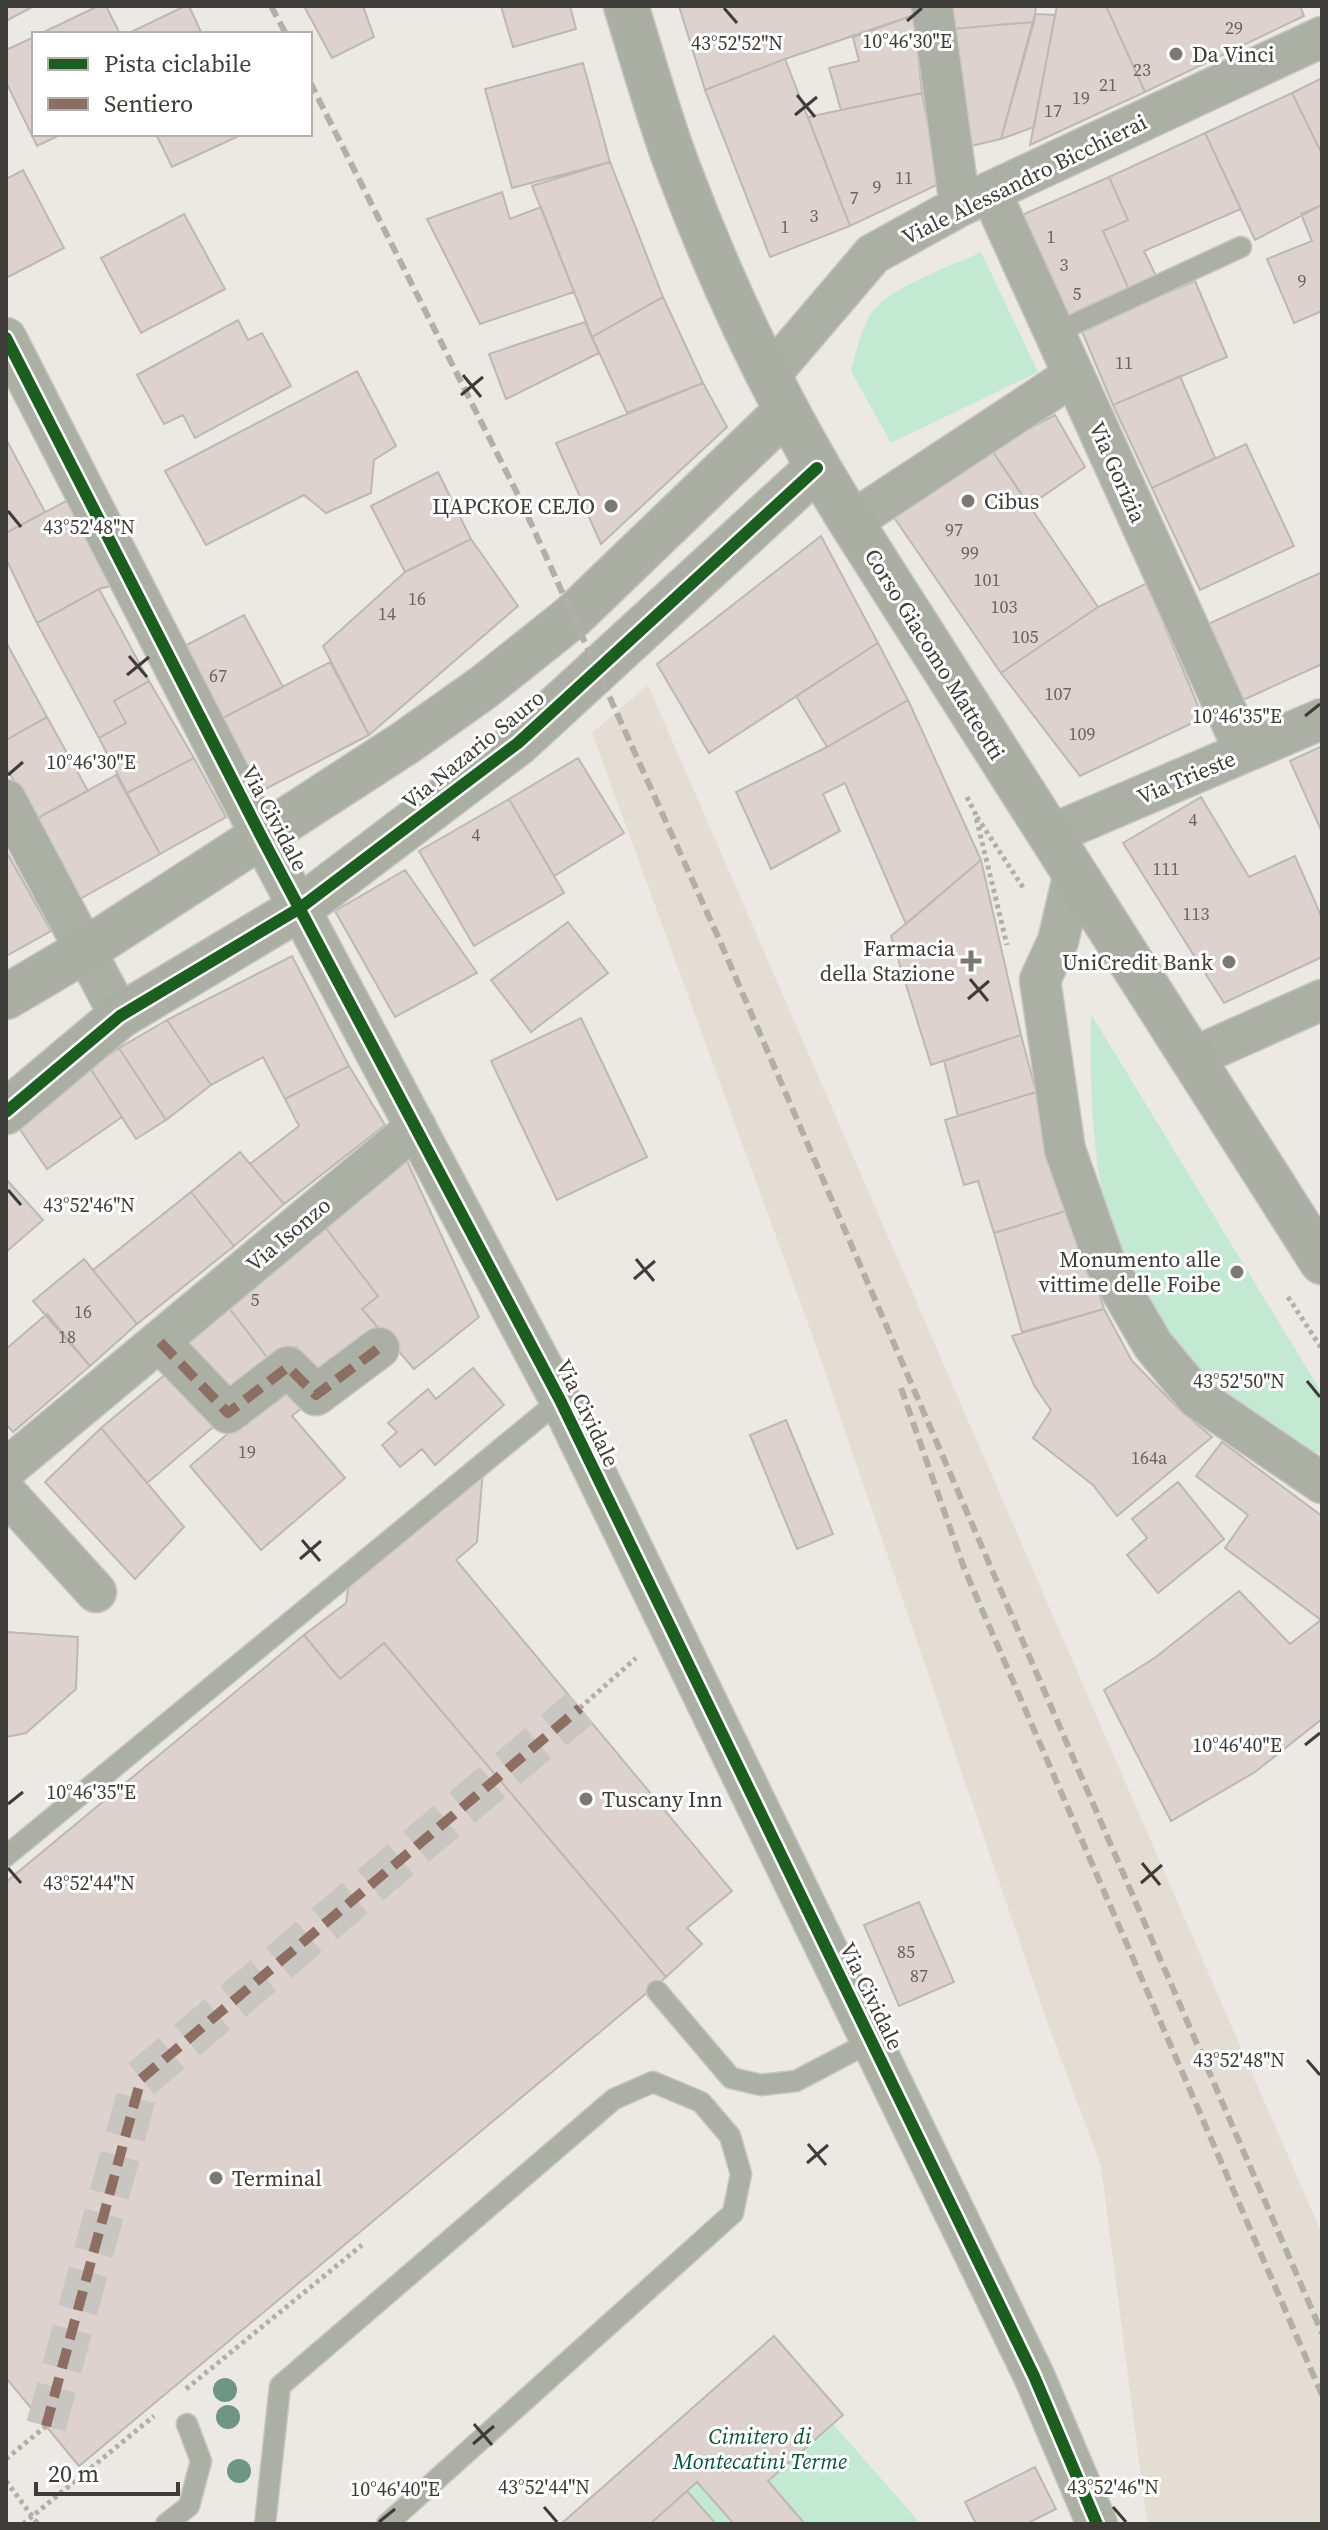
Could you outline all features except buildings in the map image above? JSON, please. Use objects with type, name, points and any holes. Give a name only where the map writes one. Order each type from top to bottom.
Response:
[{"type":"street","name":"Corso Giacomo Matteotti","points":[[626,6],[678,167],[776,394],[817,468],[1322,1262]]},
{"type":"street","name":"Via Gorizia","points":[[932,6],[976,200],[1055,333],[1245,752]]},
{"type":"street","name":"Viale Alessandro Bicchierai","points":[[776,394],[873,254],[1315,28]]},
{"type":"street","name":"Via Cividale","points":[[6,338],[261,836],[560,1400],[1034,2376],[1097,2524]]},
{"type":"street","points":[[851,522],[1074,375]]},
{"type":"street","name":"Via Nazario Sauro","points":[[6,997],[84,951],[405,743],[484,687],[573,616],[776,394]]},
{"type":"street","name":"Via Nazario Sauro","points":[[6,1112],[120,1016],[300,908],[518,743],[817,468]]},
{"type":"street","name":"Via Trieste","points":[[1050,835],[1322,719]]},
{"type":"street","points":[[6,800],[120,1016]]},
{"type":"street","points":[[1074,873],[1058,941],[1040,980],[1065,1150],[1105,1263],[1153,1345],[1197,1398],[1322,1483]]},
{"type":"street","points":[[1192,1058],[1322,1000]]},
{"type":"street","name":"Via Isonzo","points":[[6,1469],[416,1127]]},
{"type":"street","points":[[160,1342],[228,1413],[288,1367],[316,1395],[379,1348]]},
{"type":"street","points":[[6,1493],[96,1592]]},
{"type":"lane","points":[[1055,333],[1241,247]]},
{"type":"lane","points":[[6,1856],[560,1400]]},
{"type":"lane","points":[[657,1991],[731,2078],[761,2085],[796,2081],[872,2041]]},
{"type":"lane","points":[[265,2524],[280,2386],[614,2099],[653,2082],[701,2102],[730,2136],[741,2174],[733,2213],[387,2524]]},
{"type":"lane","points":[[166,2524],[189,2506],[201,2461],[187,2424]]},
{"type":"path","points":[[580,1708],[670,1628]]},
{"type":"path","points":[[178,2396],[362,2245]]},
{"type":"path","points":[[23,2524],[166,2406]]},
{"type":"path","points":[[6,2459],[46,2426]]},
{"type":"path","points":[[6,2481],[38,2524]]},
{"type":"shaded area","points":[[648,685],[1322,2234],[1322,2524],[1147,2524],[1101,2166],[1045,2016],[814,1340],[592,733]]},
{"type":"green space","points":[[981,252],[1038,372],[891,443],[851,371],[865,326],[872,312],[893,294]]},
{"type":"green space","points":[[1091,1014],[1322,1393],[1322,1455],[1272,1432],[1216,1389],[1166,1333],[1127,1269],[1113,1236],[1096,1156],[1091,1085]]},
{"type":"green space","name":"Cimitero di Montecatini Terme","points":[[774,2336],[843,2415],[833,2424],[921,2524],[561,2524]]},
{"type":"tunnel","points":[[46,2426],[141,2079],[580,1708]]},
{"type":"railway","points":[[271,6],[285,32]]},
{"type":"railway","points":[[312,86],[520,499],[719,939],[1322,2333]]},
{"type":"railway","points":[[901,1388],[964,1568],[1322,2395]]},
{"type":"marked path","points":[[160,1342],[228,1413],[288,1367],[316,1395],[379,1348]]},
{"type":"marked path","points":[[46,2426],[141,2079],[580,1708]]},
{"type":"cycle path","points":[[6,338],[261,836],[560,1400],[1034,2376],[1097,2524]]},
{"type":"cycle path","points":[[6,1112],[120,1016],[300,908],[518,743],[817,468]]},
{"type":"place","name":"Da Vinci","points":[[1176,54]]},
{"type":"place","name":"Cibus","points":[[968,501]]},
{"type":"place","name":"ЦАРСКОЕ СЕЛО","points":[[611,506]]},
{"type":"place","name":"Farmacia della Stazione","points":[[971,961]]},
{"type":"place","name":"UniCredit Bank","points":[[1229,962]]},
{"type":"place","name":"Monumento alle vittime delle Foibe","points":[[1237,1272]]},
{"type":"place","name":"Tuscany Inn","points":[[586,1799]]},
{"type":"place","name":"Terminal","points":[[216,2178]]}]
